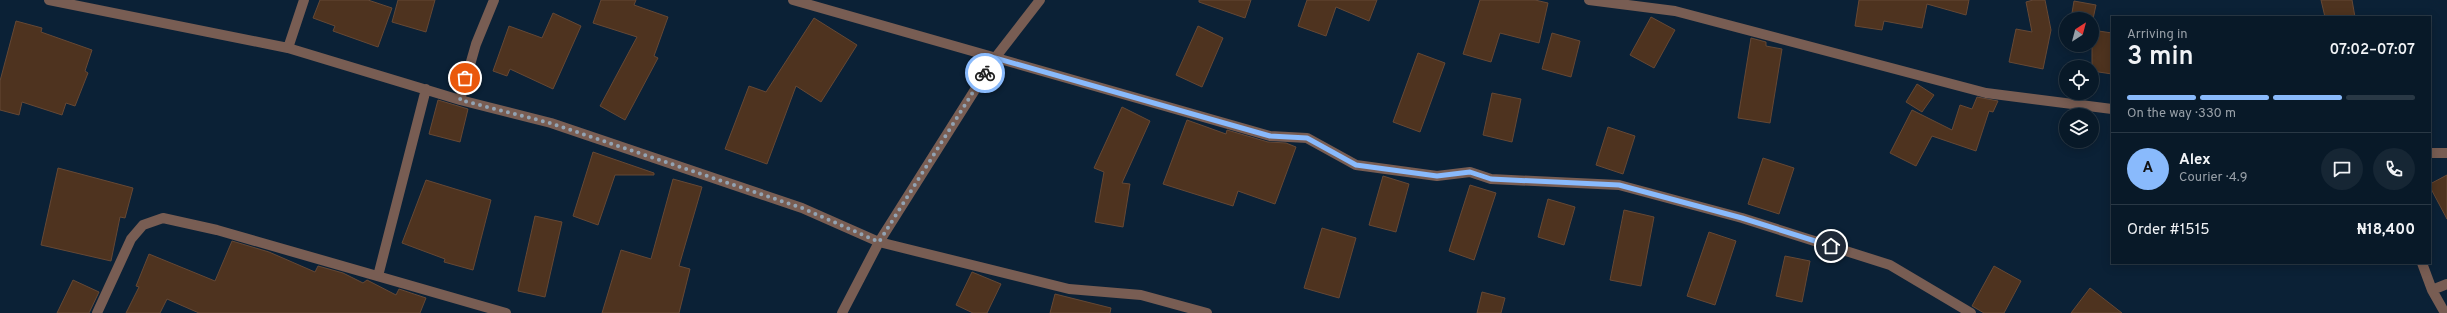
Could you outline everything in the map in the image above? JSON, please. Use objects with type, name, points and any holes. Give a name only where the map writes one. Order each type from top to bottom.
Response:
[{"type":"street","points":[[49,0],[288,48],[460,100],[550,123],[802,208],[879,242],[1069,289],[1141,295],[1207,313]]},
{"type":"street","points":[[288,48],[304,0]]},
{"type":"street","points":[[460,100],[476,44],[494,0]]},
{"type":"street","points":[[793,0],[1270,136],[1307,138],[1356,165],[1437,176],[1470,172],[1491,179],[1619,185],[1742,218],[1890,266],[1971,313]]},
{"type":"street","points":[[842,313],[879,242],[995,58],[1040,0]]},
{"type":"street","points":[[1589,0],[1675,11],[1986,93],[2111,109]]},
{"type":"street","points":[[378,276],[426,89]]},
{"type":"street","points":[[2431,153],[2447,153]]},
{"type":"street","points":[[97,313],[131,239],[143,226],[163,218],[217,230],[506,313]]},
{"type":"street","points":[[2422,264],[2432,290],[2445,313]]},
{"type":"street","points":[[2432,290],[2447,284]]},
{"type":"building","points":[[320,0],[368,0],[392,8],[378,47],[333,31],[335,26],[313,18]]},
{"type":"building","points":[[398,0],[435,0],[426,32],[392,22]]},
{"type":"building","points":[[601,0],[636,0],[634,5],[668,17],[654,56],[658,58],[625,120],[600,106],[637,37],[593,23]]},
{"type":"building","points":[[1199,0],[1251,0],[1245,18],[1199,2]]},
{"type":"building","points":[[1307,0],[1377,0],[1369,21],[1336,7],[1326,36],[1298,26]]},
{"type":"building","points":[[1480,0],[1535,0],[1548,3],[1539,43],[1500,33],[1491,62],[1463,54]]},
{"type":"building","points":[[1859,0],[1969,0],[1966,15],[1927,4],[1922,28],[1884,21],[1882,30],[1855,26]]},
{"type":"building","points":[[2033,0],[2045,0],[2051,30],[2043,69],[2009,62],[2016,29],[2032,32],[2026,2]]},
{"type":"building","points":[[2321,0],[2352,0],[2355,16],[2325,16]]},
{"type":"building","points":[[2074,1],[2096,5],[2094,12],[2072,12]]},
{"type":"building","points":[[553,13],[581,26],[553,89],[510,69],[507,76],[493,71],[509,26],[542,38]]},
{"type":"building","points":[[1651,17],[1675,30],[1654,68],[1630,55]]},
{"type":"building","points":[[814,18],[857,45],[821,102],[796,86],[767,164],[725,149],[749,86],[766,92]]},
{"type":"building","points":[[16,21],[42,28],[41,32],[92,50],[85,71],[88,73],[75,106],[66,103],[62,115],[22,102],[19,115],[0,110],[0,81]]},
{"type":"building","points":[[1198,26],[1223,38],[1202,87],[1176,75]]},
{"type":"building","points":[[2099,31],[2111,33],[2111,74],[2099,72],[2099,60],[2092,60],[2092,52],[2099,52]]},
{"type":"building","points":[[1552,33],[1580,41],[1571,77],[1542,69]]},
{"type":"building","points":[[1751,38],[1766,42],[1766,46],[1782,49],[1770,123],[1738,118]]},
{"type":"building","points":[[1418,53],[1445,63],[1420,132],[1393,122]]},
{"type":"building","points":[[1917,84],[1934,95],[1922,112],[1906,102]]},
{"type":"building","points":[[1492,93],[1521,99],[1512,142],[1483,135]]},
{"type":"building","points":[[1977,97],[1998,101],[1993,112],[1989,111],[1976,151],[1932,136],[1916,166],[1890,153],[1912,110],[1952,130],[1960,105],[1972,109]]},
{"type":"building","points":[[438,100],[468,109],[460,142],[429,134]]},
{"type":"building","points":[[1122,107],[1150,121],[1122,183],[1130,184],[1123,227],[1095,222],[1104,172],[1094,168]]},
{"type":"building","points":[[1187,120],[1226,134],[1227,130],[1268,142],[1286,143],[1296,147],[1275,204],[1238,191],[1233,206],[1163,184]]},
{"type":"building","points":[[1608,127],[1635,136],[1623,174],[1596,165]]},
{"type":"building","points":[[593,152],[654,173],[654,175],[615,175],[598,225],[573,216]]},
{"type":"building","points":[[1763,158],[1794,168],[1779,214],[1748,204]]},
{"type":"building","points":[[58,168],[133,188],[125,218],[120,217],[111,261],[41,245]]},
{"type":"building","points":[[2447,175],[2447,219],[2431,189],[2431,183]]},
{"type":"building","points":[[1383,176],[1409,184],[1396,232],[1369,225]]},
{"type":"building","points":[[673,179],[702,187],[679,266],[690,269],[679,313],[602,313],[621,250],[651,259]]},
{"type":"building","points":[[426,180],[491,200],[473,270],[444,262],[445,259],[402,243]]},
{"type":"building","points":[[1470,185],[1496,193],[1474,260],[1449,251]]},
{"type":"building","points":[[1548,199],[1575,207],[1564,245],[1538,237]]},
{"type":"building","points":[[1624,210],[1654,217],[1641,286],[1610,280]]},
{"type":"building","points":[[535,216],[562,222],[545,297],[518,291]]},
{"type":"building","points":[[1322,228],[1356,238],[1339,298],[1304,288]]},
{"type":"building","points":[[1709,232],[1736,241],[1715,305],[1687,296]]},
{"type":"building","points":[[232,241],[269,252],[315,272],[318,266],[343,273],[363,283],[367,280],[396,295],[399,289],[426,298],[420,313],[199,313],[167,299],[160,313],[126,313],[139,287],[136,286],[149,254],[215,281]]},
{"type":"building","points":[[1785,256],[1810,261],[1802,302],[1776,296]]},
{"type":"building","points":[[1994,266],[2021,281],[2004,313],[1984,313],[1972,306]]},
{"type":"building","points":[[972,272],[1001,284],[987,313],[973,313],[956,305]]},
{"type":"building","points":[[73,280],[99,292],[89,313],[57,313]]},
{"type":"building","points":[[2090,288],[2122,313],[2071,313]]},
{"type":"building","points":[[1482,292],[1505,298],[1501,313],[1477,313]]},
{"type":"building","points":[[1055,294],[1111,308],[1110,313],[1050,313]]},
{"type":"way so far","points":[[465,78],[460,100],[550,123],[802,208],[879,242],[985,73]]},
{"type":"route","points":[[985,73],[995,58],[1178,108],[1270,136],[1307,138],[1356,165],[1437,176],[1470,172],[1491,179],[1619,185],[1742,218],[1831,246]]}]
